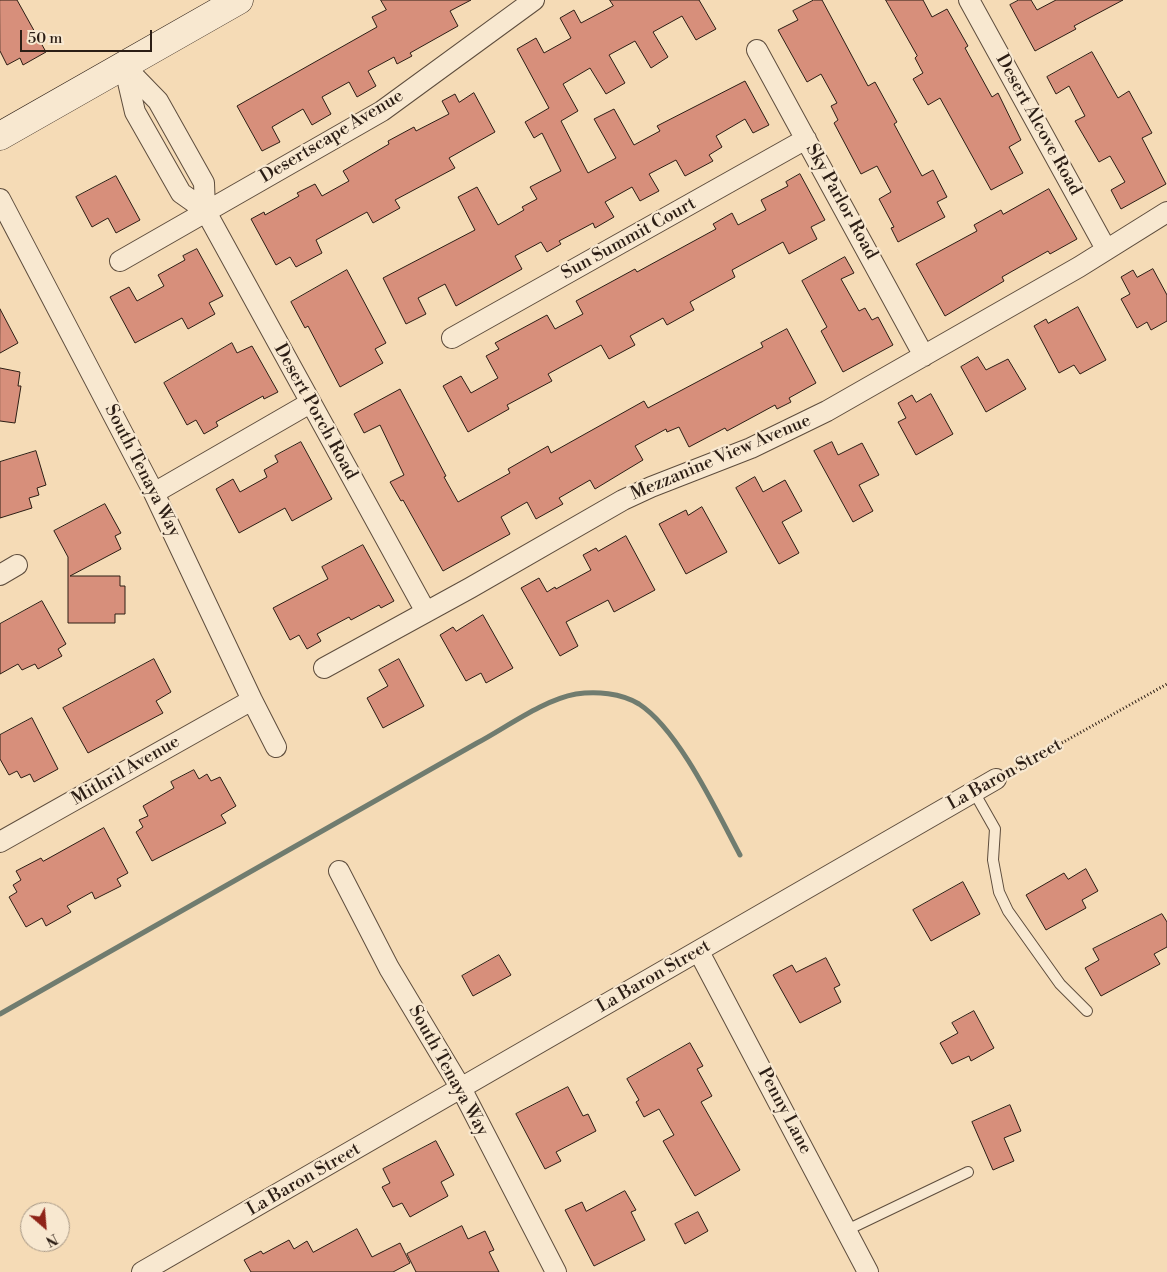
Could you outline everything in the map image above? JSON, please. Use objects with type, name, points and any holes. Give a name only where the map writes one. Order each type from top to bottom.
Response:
[{"type":"street","points":[[0,136],[239,0]]},
{"type":"street","name":"Desertscape Avenue","points":[[120,260],[382,111],[534,0]]},
{"type":"street","name":"Desert Alcove Road","points":[[969,0],[1106,249]]},
{"type":"street","name":"Sky Parlor Road","points":[[757,50],[924,356]]},
{"type":"street","name":"Desert Porch Road","points":[[124,65],[158,101],[204,183],[205,210],[426,612]]},
{"type":"street","name":"Sun Summit Court","points":[[452,338],[806,139]]},
{"type":"street","name":"South Tenaya Way","points":[[0,199],[154,492],[276,747]]},
{"type":"street","name":"Mezzanine View Avenue","points":[[324,668],[623,500],[784,434],[924,356],[1167,212]]},
{"type":"street","points":[[154,492],[310,403]]},
{"type":"street","name":"Mithril Avenue","points":[[0,842],[252,700]]},
{"type":"street","name":"La Baron Street","points":[[142,1272],[462,1090],[996,779]]},
{"type":"street","name":"South Tenaya Way","points":[[338,871],[389,968],[462,1090],[556,1272]]},
{"type":"street","name":"Penny Lane","points":[[699,952],[868,1272]]},
{"type":"lane","points":[[974,792],[995,829],[993,860],[1000,892],[1008,912],[1060,984],[1087,1011]]},
{"type":"lane","points":[[847,1230],[968,1172]]},
{"type":"path","name":"La Baron Street","points":[[996,779],[1167,684]]},
{"type":"building","points":[[0,0],[17,0],[46,52],[23,65],[20,58],[7,65],[0,51]]},
{"type":"building","points":[[381,0],[471,0],[450,11],[458,26],[410,53],[412,56],[397,64],[394,57],[368,71],[376,86],[357,97],[349,82],[322,97],[331,114],[312,125],[303,109],[272,127],[280,142],[262,151],[237,106],[377,27],[372,17],[386,10]]},
{"type":"building","points":[[610,0],[699,0],[716,29],[696,40],[682,16],[653,32],[668,57],[651,68],[635,41],[609,55],[625,83],[606,94],[590,68],[563,84],[578,111],[561,121],[588,173],[616,158],[594,119],[614,109],[634,145],[660,131],[657,126],[745,81],[769,125],[753,133],[745,119],[716,136],[722,147],[709,155],[713,161],[685,176],[676,160],[649,174],[659,191],[640,201],[632,187],[605,202],[614,217],[595,228],[593,223],[559,241],[561,244],[547,252],[541,242],[515,256],[522,269],[456,306],[445,284],[418,298],[426,314],[406,324],[383,278],[475,230],[458,197],[477,187],[498,225],[524,210],[522,207],[537,199],[530,187],[561,171],[542,133],[534,138],[525,122],[549,108],[517,49],[536,38],[544,53],[571,38],[560,18],[574,10],[581,23],[613,6]]},
{"type":"building","points":[[814,0],[822,0],[868,86],[875,82],[897,122],[894,124],[922,176],[933,170],[947,197],[937,202],[945,217],[898,242],[891,228],[894,227],[879,199],[891,192],[877,166],[861,174],[834,123],[838,120],[831,106],[837,103],[821,74],[807,82],[778,30],[798,20],[793,11]]},
{"type":"building","points":[[886,0],[923,0],[932,17],[947,9],[968,46],[965,48],[992,97],[998,93],[1021,140],[1009,147],[1023,173],[991,190],[940,98],[928,105],[913,79],[923,73],[915,58],[917,56]]},
{"type":"building","points":[[1019,0],[1031,0],[1037,10],[1056,0],[1123,0],[1074,26],[1076,29],[1035,51],[1010,5]]},
{"type":"building","points":[[1092,52],[1118,98],[1129,91],[1152,133],[1142,138],[1166,184],[1121,209],[1111,190],[1125,182],[1110,156],[1099,162],[1075,121],[1085,116],[1069,86],[1056,94],[1047,77]]},
{"type":"building","points":[[474,93],[495,132],[449,158],[455,168],[395,200],[400,208],[373,223],[367,212],[316,240],[322,253],[296,267],[290,257],[276,265],[251,219],[264,212],[265,215],[299,196],[297,193],[315,184],[322,196],[349,181],[343,171],[389,144],[388,141],[414,127],[416,131],[449,114],[442,101],[455,94],[459,102]]},
{"type":"building","points":[[800,174],[825,220],[811,227],[817,239],[789,254],[783,242],[732,270],[735,277],[690,302],[694,310],[667,325],[663,318],[630,336],[635,345],[609,359],[601,345],[548,374],[552,381],[507,405],[509,409],[468,432],[443,386],[461,376],[471,393],[498,378],[486,356],[499,349],[495,343],[547,315],[555,329],[583,314],[576,301],[635,269],[637,272],[716,229],[713,224],[732,213],[738,225],[766,210],[761,200],[788,186],[786,182]]},
{"type":"building","points":[[116,176],[140,220],[116,233],[108,218],[92,227],[76,197]]},
{"type":"building","points":[[1049,189],[1077,239],[1050,254],[1048,251],[1002,277],[1004,281],[945,316],[916,264],[977,231],[974,225],[1001,210],[1003,214]]},
{"type":"building","points":[[197,249],[223,296],[209,303],[215,314],[188,329],[182,318],[135,343],[110,297],[129,287],[137,301],[164,286],[158,275],[185,260],[183,256]]},
{"type":"building","points":[[845,257],[854,273],[841,279],[859,311],[865,308],[872,320],[878,317],[893,345],[843,372],[821,331],[827,327],[802,281]]},
{"type":"building","points":[[1153,269],[1167,295],[1167,321],[1151,330],[1147,322],[1137,328],[1121,299],[1130,294],[1121,277],[1133,270],[1137,277]]},
{"type":"building","points":[[347,270],[386,343],[375,349],[383,363],[340,387],[308,326],[305,328],[291,302]]},
{"type":"building","points":[[1078,307],[1106,360],[1080,374],[1074,365],[1059,373],[1034,326],[1046,319],[1048,323]]},
{"type":"building","points":[[0,309],[18,343],[0,353]]},
{"type":"building","points":[[787,329],[816,383],[789,398],[791,402],[777,409],[775,405],[727,431],[725,428],[689,447],[679,427],[667,432],[666,429],[635,446],[643,460],[595,489],[590,480],[559,498],[563,504],[536,519],[527,502],[501,517],[510,534],[443,571],[403,500],[401,501],[390,482],[404,475],[380,425],[364,433],[354,414],[400,389],[458,502],[510,473],[508,469],[548,446],[551,453],[644,401],[648,408],[763,347],[761,343]]},
{"type":"building","points":[[232,343],[237,353],[252,346],[278,392],[264,399],[263,396],[216,422],[218,426],[204,434],[196,420],[187,425],[164,383]]},
{"type":"building","points":[[978,357],[986,370],[1008,359],[1026,389],[986,412],[961,367]]},
{"type":"building","points":[[0,368],[20,372],[18,386],[21,386],[15,423],[0,421]]},
{"type":"building","points":[[931,394],[953,434],[916,455],[898,422],[906,418],[898,403],[912,395],[916,402]]},
{"type":"building","points":[[301,442],[332,499],[292,521],[285,508],[239,533],[216,489],[233,479],[240,492],[267,477],[264,470],[278,462],[275,456]]},
{"type":"building","points":[[832,442],[838,455],[862,443],[879,475],[859,485],[873,511],[853,522],[814,451]]},
{"type":"building","points":[[36,451],[46,485],[37,488],[39,495],[29,498],[32,508],[0,518],[0,462]]},
{"type":"building","points":[[755,477],[763,492],[785,480],[802,511],[782,522],[799,553],[779,564],[736,488]]},
{"type":"building","points":[[105,504],[121,533],[115,536],[121,549],[70,576],[120,576],[120,586],[125,586],[125,614],[115,614],[115,623],[68,623],[68,557],[54,531]]},
{"type":"building","points":[[702,507],[727,552],[686,574],[659,524],[686,510],[688,515]]},
{"type":"building","points":[[626,536],[655,590],[614,612],[608,600],[566,622],[578,646],[560,656],[521,588],[539,578],[547,592],[555,587],[556,589],[591,570],[583,555],[596,548],[598,551]]},
{"type":"building","points":[[363,545],[394,601],[381,608],[379,605],[351,620],[349,617],[317,634],[321,641],[307,649],[299,635],[290,640],[273,608],[328,579],[322,567]]},
{"type":"building","points":[[42,601],[66,644],[58,649],[62,656],[38,669],[35,664],[22,670],[18,664],[0,674],[0,624]]},
{"type":"building","points":[[483,615],[513,668],[486,683],[481,673],[466,681],[440,635],[453,627],[456,631]]},
{"type":"building","points":[[154,659],[171,692],[156,701],[163,713],[88,753],[63,708]]},
{"type":"building","points":[[399,659],[424,706],[383,728],[367,698],[388,686],[379,670]]},
{"type":"building","points":[[32,718],[58,769],[34,782],[30,774],[21,778],[17,771],[9,775],[0,759],[0,735]]},
{"type":"building","points":[[194,770],[199,779],[207,774],[211,781],[220,777],[236,806],[221,815],[226,823],[152,861],[136,832],[143,827],[139,820],[148,816],[143,806],[174,788],[171,782]]},
{"type":"building","points":[[104,828],[128,873],[117,879],[121,886],[95,899],[92,892],[67,906],[71,912],[46,926],[42,918],[26,927],[9,897],[17,892],[13,885],[21,880],[16,871],[41,858],[43,861]]},
{"type":"building","points":[[1086,869],[1098,891],[1082,900],[1086,908],[1046,930],[1026,895],[1064,873],[1068,879]]},
{"type":"building","points":[[963,882],[980,914],[931,941],[913,910]]},
{"type":"building","points":[[1162,914],[1167,922],[1167,947],[1154,954],[1160,964],[1101,996],[1085,968],[1099,960],[1093,949]]},
{"type":"building","points":[[499,955],[511,975],[473,996],[462,976]]},
{"type":"building","points":[[826,958],[840,985],[834,988],[841,1002],[800,1023],[773,975],[792,965],[796,972]]},
{"type":"building","points":[[974,1011],[994,1048],[971,1061],[969,1056],[952,1064],[940,1043],[958,1033],[952,1023]]},
{"type":"building","points":[[690,1043],[703,1066],[697,1069],[712,1096],[701,1102],[740,1170],[695,1196],[663,1141],[674,1135],[659,1109],[644,1117],[636,1102],[639,1100],[627,1079]]},
{"type":"building","points":[[568,1087],[583,1116],[588,1114],[596,1131],[556,1152],[561,1161],[545,1169],[516,1114]]},
{"type":"building","points":[[1010,1105],[1021,1131],[1004,1138],[1014,1161],[993,1170],[972,1122]]},
{"type":"building","points":[[436,1141],[454,1175],[441,1182],[448,1196],[410,1217],[402,1203],[393,1207],[382,1187],[390,1183],[383,1169]]},
{"type":"building","points":[[625,1191],[636,1210],[631,1212],[645,1240],[594,1266],[565,1210],[582,1202],[586,1211]]},
{"type":"building","points":[[698,1212],[708,1231],[685,1244],[675,1224]]},
{"type":"building","points":[[462,1226],[468,1239],[485,1231],[494,1250],[489,1252],[499,1272],[416,1272],[407,1254]]},
{"type":"building","points":[[357,1229],[372,1257],[400,1243],[410,1263],[393,1272],[251,1272],[244,1260],[261,1251],[263,1254],[289,1240],[294,1249],[307,1241],[313,1252]]},
{"type":"waterway","points":[[0,1014],[525,715],[551,702],[576,694],[600,693],[624,697],[639,704],[654,716],[696,773],[740,855]]}]
